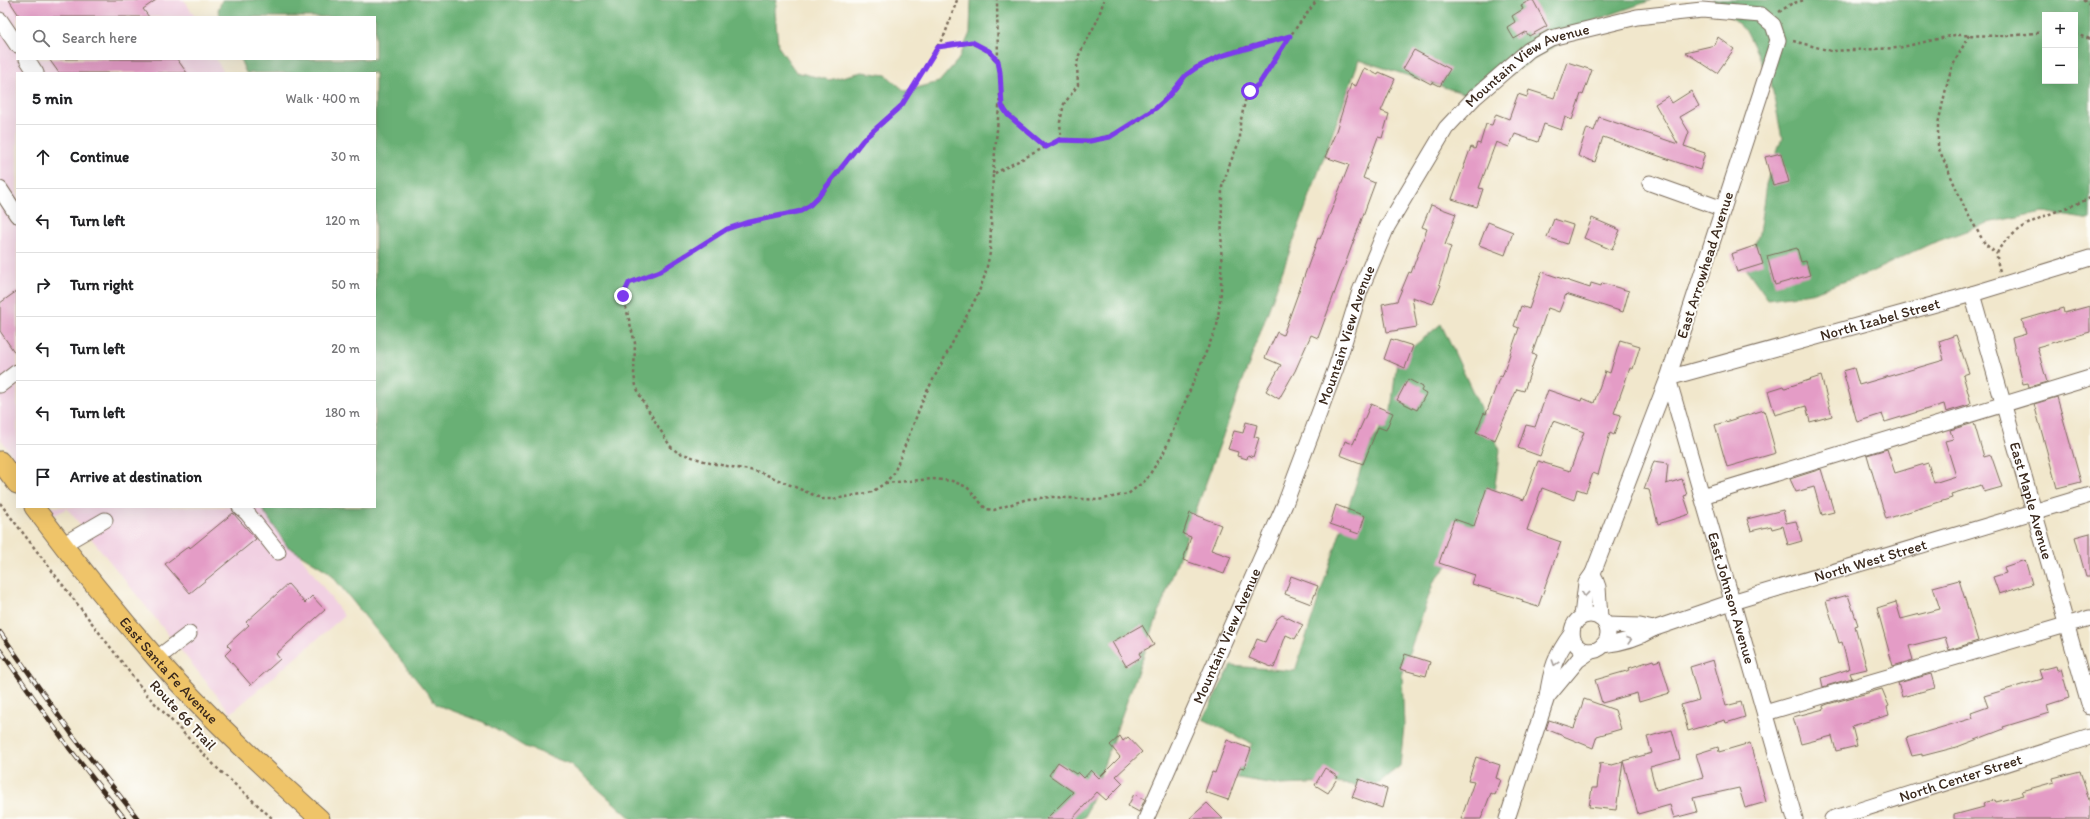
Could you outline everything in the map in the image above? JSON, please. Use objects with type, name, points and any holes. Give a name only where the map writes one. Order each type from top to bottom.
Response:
[{"type":"main road","points":[[0,461],[16,483]]},
{"type":"main road","name":"East Santa Fe Avenue","points":[[35,508],[62,545],[156,659],[262,766],[320,819]]},
{"type":"street","name":"Mountain View Avenue","points":[[1146,819],[1285,504],[1336,368],[1360,291],[1387,227],[1446,128],[1475,97],[1524,54],[1551,38],[1637,17],[1702,10],[1761,15],[1766,20]]},
{"type":"street","points":[[0,20],[16,44]]},
{"type":"street","points":[[1766,20],[1773,25],[1778,40]]},
{"type":"street","name":"East Arrowhead Avenue","points":[[1582,616],[1586,583],[1593,573],[1668,378],[1778,40]]},
{"type":"street","points":[[28,60],[35,72]]},
{"type":"street","points":[[1650,183],[1723,209]]},
{"type":"street","points":[[0,190],[16,214]]},
{"type":"street","name":"North Izabel Street","points":[[1668,378],[1972,294],[2090,258]]},
{"type":"street","name":"East Maple Avenue","points":[[1972,294],[2090,707]]},
{"type":"street","points":[[0,385],[16,373]]},
{"type":"street","name":"East Johnson Avenue","points":[[1668,378],[1795,819]]},
{"type":"street","points":[[1702,496],[2090,378]]},
{"type":"street","name":"North West Street","points":[[1597,648],[1625,642],[1641,636],[1653,629],[1732,602],[2090,495]]},
{"type":"street","points":[[241,508],[247,513],[278,552]]},
{"type":"street","points":[[62,545],[105,520]]},
{"type":"street","points":[[1547,697],[1578,660],[1597,648],[1608,632],[1603,622],[1598,587],[1593,573]]},
{"type":"street","points":[[1507,819],[1547,697],[1550,678],[1559,651],[1572,633],[1577,620],[1582,616],[1588,615],[1603,622]]},
{"type":"street","points":[[1765,713],[2090,618]]},
{"type":"street","name":"North West Street","points":[[1603,622],[1653,629]]},
{"type":"street","points":[[1572,633],[1573,640],[1578,646],[1597,648]]},
{"type":"street","points":[[156,659],[189,634]]},
{"type":"street","name":"North Center Street","points":[[1832,819],[2090,737]]},
{"type":"path","points":[[957,0],[945,34],[902,105],[863,140],[819,196],[810,205],[801,211],[745,223],[727,229],[660,271],[629,283],[623,296],[635,343],[634,375],[636,386],[641,398],[670,446],[677,452],[710,463],[760,472],[823,499],[835,499],[872,492],[885,483],[897,468],[925,395],[978,294],[985,275],[990,253],[993,174],[1001,85],[998,61],[997,0]]},
{"type":"path","points":[[1059,140],[1061,135],[1060,122],[1064,104],[1078,84],[1077,64],[1079,56],[1097,21],[1104,0]]},
{"type":"path","points":[[885,483],[933,479],[952,481],[967,487],[986,509],[994,510],[1027,499],[1053,497],[1098,500],[1128,494],[1146,480],[1164,452],[1217,326],[1221,292],[1222,187],[1240,140],[1240,124],[1246,97],[1250,91],[1259,84],[1290,36],[1317,0]]},
{"type":"path","points":[[1766,20],[1791,4],[1804,0]]},
{"type":"path","points":[[2083,0],[2090,5]]},
{"type":"path","points":[[1778,40],[1786,39],[1831,51],[1898,48],[1955,35],[2008,36],[2042,32]]},
{"type":"path","points":[[1969,35],[1952,69],[1948,81],[1938,124],[1938,147],[1966,211],[1985,244],[1997,254],[2003,285]]},
{"type":"path","points":[[2078,35],[2090,39]]},
{"type":"path","points":[[993,174],[1059,140],[1090,141],[1110,137],[1156,108],[1167,98],[1186,75],[1196,68],[1221,56],[1290,36]]},
{"type":"path","points":[[938,47],[972,42],[989,51],[998,61]]},
{"type":"path","points":[[1000,97],[1002,106],[1008,115],[1046,147]]},
{"type":"path","points":[[1997,254],[2004,242],[2029,222],[2090,198]]},
{"type":"path","name":"Route 66 Trail","points":[[0,503],[147,695],[218,769],[273,819]]},
{"type":"shaded area","points":[[0,0],[184,0],[194,16],[16,16],[16,60],[217,60],[223,72],[16,72],[16,461],[0,438]]},
{"type":"shaded area","points":[[50,508],[67,508],[55,515]]},
{"type":"shaded area","points":[[67,508],[266,508],[344,616],[231,713]]},
{"type":"green space","points":[[222,0],[777,0],[775,10],[778,46],[796,72],[829,80],[862,72],[886,75],[905,91],[939,82],[958,60],[970,33],[971,0],[1652,0],[1598,19],[1475,97],[1359,60],[1085,817],[1079,819],[632,819],[570,764],[525,747],[483,722],[437,705],[329,572],[287,546],[262,508],[376,508],[376,72],[246,72],[240,60],[376,60],[376,16],[221,16],[218,10]]},
{"type":"green space","points":[[1712,0],[2090,0],[2090,220],[2043,212],[1988,223],[1930,244],[1869,273],[1811,293],[1768,299],[1747,270],[1759,233],[1766,184],[1782,138],[1771,82],[1747,32]]},
{"type":"green space","points":[[1441,324],[1500,450],[1493,499],[1468,542],[1434,581],[1402,673],[1404,726],[1400,766],[1373,787],[1333,783],[1281,785],[1232,777],[1252,744],[1203,719],[1231,666],[1295,671],[1366,453],[1391,410],[1397,360]]},
{"type":"building","points":[[9,0],[156,0],[143,9],[148,16],[19,16]]},
{"type":"building","points":[[1533,0],[1547,26],[1529,36],[1526,32],[1514,39],[1507,27],[1515,22],[1512,16],[1523,9],[1521,5]]},
{"type":"building","points":[[1718,37],[1734,49],[1717,73],[1685,52],[1715,45]]},
{"type":"building","points":[[1414,50],[1450,69],[1440,86],[1432,82],[1431,84],[1403,69]]},
{"type":"building","points":[[50,60],[178,60],[186,72],[58,72]]},
{"type":"building","points":[[1567,62],[1592,70],[1583,95],[1581,94],[1572,120],[1565,117],[1561,130],[1544,124],[1538,142],[1515,134],[1509,147],[1496,142],[1479,188],[1483,189],[1477,207],[1452,199],[1471,147],[1475,149],[1477,143],[1480,144],[1486,124],[1492,125],[1496,114],[1509,119],[1518,94],[1527,97],[1529,90],[1554,98]]},
{"type":"building","points":[[1364,68],[1378,75],[1379,72],[1395,79],[1381,111],[1389,114],[1382,138],[1378,137],[1363,178],[1375,183],[1318,338],[1311,335],[1295,371],[1279,399],[1266,391],[1281,365],[1265,358],[1277,332],[1283,335],[1318,238],[1320,239],[1349,165],[1325,157],[1335,134],[1351,84],[1356,86]]},
{"type":"building","points":[[1691,91],[1699,106],[1680,117],[1689,132],[1684,146],[1705,153],[1700,170],[1603,137],[1595,162],[1578,156],[1587,128],[1594,131],[1599,117],[1678,144],[1655,104],[1668,96],[1672,103]]},
{"type":"building","points":[[1781,153],[1789,182],[1773,186],[1765,157]]},
{"type":"building","points":[[1431,205],[1456,214],[1445,245],[1451,247],[1439,284],[1441,285],[1433,304],[1412,297],[1417,327],[1387,332],[1382,304],[1397,301],[1409,272],[1411,273],[1427,229],[1422,227]]},
{"type":"building","points":[[1592,218],[1620,230],[1612,250],[1584,238]]},
{"type":"building","points":[[1554,219],[1573,225],[1567,244],[1547,237]]},
{"type":"building","points":[[1488,222],[1513,232],[1505,255],[1479,245]]},
{"type":"building","points":[[1757,245],[1763,264],[1737,272],[1731,254]]},
{"type":"building","points":[[1797,248],[1801,262],[1806,261],[1810,275],[1775,285],[1767,256]]},
{"type":"building","points":[[1542,272],[1590,288],[1591,283],[1601,286],[1602,283],[1629,291],[1623,312],[1566,294],[1559,312],[1548,308],[1532,354],[1536,355],[1524,391],[1517,389],[1495,440],[1476,432],[1484,413],[1486,414],[1500,376],[1502,377],[1519,328],[1514,326],[1521,306],[1529,309]]},
{"type":"building","points":[[16,292],[16,355],[0,331],[0,303]]},
{"type":"building","points":[[2090,306],[2090,332],[2037,347],[2047,382],[2029,387],[2028,383],[2023,384],[2012,338],[2026,334],[2022,320],[2063,308],[2064,313]]},
{"type":"building","points":[[1956,335],[1969,373],[1963,375],[1971,403],[1969,405],[1946,412],[1944,404],[1885,422],[1882,414],[1857,422],[1843,371],[1854,368],[1859,385],[1944,360],[1939,341]]},
{"type":"building","points":[[1391,339],[1413,346],[1405,368],[1384,359]]},
{"type":"building","points":[[1620,340],[1640,346],[1633,369],[1630,368],[1614,413],[1621,415],[1614,435],[1610,433],[1598,475],[1593,473],[1586,492],[1577,489],[1574,500],[1542,488],[1527,530],[1561,542],[1538,607],[1522,602],[1523,600],[1472,584],[1475,575],[1439,563],[1454,519],[1474,526],[1487,487],[1524,500],[1538,461],[1570,471],[1584,432],[1553,421],[1540,456],[1518,448],[1526,425],[1535,427],[1548,390],[1581,401],[1582,398],[1594,403],[1605,371],[1610,373]]},
{"type":"building","points":[[1821,376],[1832,416],[1810,422],[1806,406],[1775,415],[1768,391],[1784,386],[1785,388]]},
{"type":"building","points":[[1408,379],[1423,387],[1421,391],[1426,394],[1417,410],[1397,400]]},
{"type":"building","points":[[2057,397],[2081,482],[2057,488],[2034,404]]},
{"type":"building","points":[[1371,404],[1393,413],[1386,430],[1378,427],[1363,464],[1340,455],[1345,441],[1353,444]]},
{"type":"building","points":[[1764,410],[1776,453],[1727,467],[1715,425]]},
{"type":"building","points":[[1246,422],[1257,425],[1254,437],[1259,438],[1253,457],[1248,455],[1247,459],[1237,456],[1238,452],[1228,449],[1234,431],[1243,433]]},
{"type":"building","points":[[1974,423],[1984,457],[1991,455],[2002,487],[1984,492],[1981,485],[1951,494],[1952,498],[1886,519],[1867,455],[1887,449],[1895,473],[1928,463],[1934,483],[1956,476],[1945,441],[1953,439],[1950,430]]},
{"type":"building","points":[[1654,461],[1668,463],[1666,484],[1682,479],[1687,495],[1684,496],[1690,514],[1658,524],[1649,490],[1644,489]]},
{"type":"building","points":[[1821,469],[1834,512],[1822,515],[1814,487],[1796,492],[1790,479]]},
{"type":"building","points":[[1336,505],[1365,516],[1359,534],[1330,524]]},
{"type":"building","points":[[1783,510],[1786,523],[1796,521],[1802,541],[1788,545],[1783,526],[1772,529],[1771,526],[1751,531],[1747,519]]},
{"type":"building","points":[[233,513],[256,539],[190,593],[165,564],[189,546],[190,548]]},
{"type":"building","points":[[1190,513],[1221,525],[1211,550],[1231,557],[1224,574],[1183,560],[1191,537],[1183,534]]},
{"type":"building","points":[[2090,533],[2090,577],[2086,577],[2075,537]]},
{"type":"building","points":[[2025,560],[2032,584],[1999,594],[1993,577],[2006,573],[2004,567]]},
{"type":"building","points":[[1291,576],[1318,586],[1311,604],[1285,594]]},
{"type":"building","points":[[1959,580],[1978,641],[1949,650],[1945,637],[1909,646],[1913,660],[1893,666],[1877,608],[1896,602],[1901,619],[1940,609],[1933,587]]},
{"type":"building","points":[[288,584],[305,603],[312,596],[325,610],[276,654],[280,659],[251,685],[225,655],[231,649],[227,645],[249,625],[246,622]]},
{"type":"building","points":[[1848,595],[1858,625],[1855,626],[1867,669],[1850,673],[1852,678],[1823,687],[1821,678],[1849,669],[1842,642],[1839,643],[1826,601]]},
{"type":"building","points":[[1282,615],[1303,625],[1295,639],[1286,635],[1274,668],[1249,658],[1257,639],[1265,642],[1277,619]]},
{"type":"building","points":[[1142,625],[1154,645],[1139,653],[1141,657],[1126,666],[1112,642]]},
{"type":"building","points":[[1405,654],[1430,662],[1426,676],[1400,669]]},
{"type":"building","points":[[1653,660],[1654,662],[1660,660],[1670,693],[1639,702],[1637,693],[1602,703],[1595,680],[1630,670],[1629,668]]},
{"type":"building","points":[[1713,660],[1726,706],[1741,702],[1745,717],[1726,723],[1725,720],[1688,731],[1681,705],[1699,700],[1690,667]]},
{"type":"building","points":[[2056,666],[2057,670],[2061,668],[2069,698],[2047,705],[2049,713],[2003,727],[2004,729],[1957,747],[1922,756],[1922,754],[1912,756],[1906,738],[1973,718],[1971,713],[1988,707],[1984,696],[2042,679],[2039,670]]},
{"type":"building","points":[[1931,674],[1935,688],[1902,697],[1898,683]]},
{"type":"building","points":[[1882,689],[1889,706],[1887,707],[1889,715],[1852,726],[1857,746],[1836,751],[1832,736],[1801,744],[1793,717],[1824,709],[1823,706],[1828,704]]},
{"type":"building","points":[[1584,699],[1615,710],[1621,729],[1597,736],[1593,748],[1546,729],[1549,720],[1574,728]]},
{"type":"building","points":[[1672,730],[1680,759],[1650,767],[1656,790],[1703,777],[1696,754],[1718,747],[1719,752],[1750,743],[1766,802],[1745,808],[1739,788],[1693,798],[1697,812],[1674,818],[1670,805],[1638,814],[1623,761],[1652,753],[1647,737]]},
{"type":"building","points":[[1120,736],[1123,741],[1128,737],[1142,752],[1116,776],[1123,783],[1106,800],[1097,792],[1072,819],[1046,819],[1073,792],[1049,775],[1058,762],[1076,774],[1078,772],[1084,778],[1091,770],[1099,778],[1120,757],[1110,745]]},
{"type":"building","points":[[1227,740],[1251,749],[1244,768],[1240,767],[1228,800],[1205,792],[1212,772],[1215,773]]},
{"type":"building","points":[[1476,757],[1500,765],[1496,778],[1501,780],[1495,795],[1491,793],[1481,819],[1461,819],[1474,782],[1468,781]]},
{"type":"building","points":[[1623,762],[1616,810],[1589,807],[1592,788],[1597,788],[1600,763],[1612,765]]},
{"type":"building","points":[[1325,768],[1338,777],[1328,793],[1315,785]]},
{"type":"building","points":[[2080,771],[2090,803],[2090,819],[1954,819],[1954,815],[1984,807],[1983,803],[1995,800],[1996,802],[2024,795],[2022,791],[2054,782],[2053,778]]},
{"type":"building","points":[[1359,779],[1387,789],[1382,808],[1352,797]]},
{"type":"building","points":[[1134,794],[1145,799],[1139,812],[1128,806]]},
{"type":"building","points":[[1207,803],[1223,819],[1189,819]]},
{"type":"railway","points":[[0,632],[73,736],[138,819]]},
{"type":"railway","points":[[0,650],[69,748],[125,819]]},
{"type":"route","points":[[623,296],[629,283],[660,271],[727,229],[745,223],[801,211],[810,205],[819,196],[863,140],[884,123],[902,105],[938,47],[972,42],[989,51],[998,61],[1002,106],[1008,115],[1019,126],[1046,147],[1059,140],[1090,141],[1110,137],[1156,108],[1167,98],[1177,84],[1186,75],[1196,68],[1221,56],[1290,36],[1259,84],[1250,91]]}]
